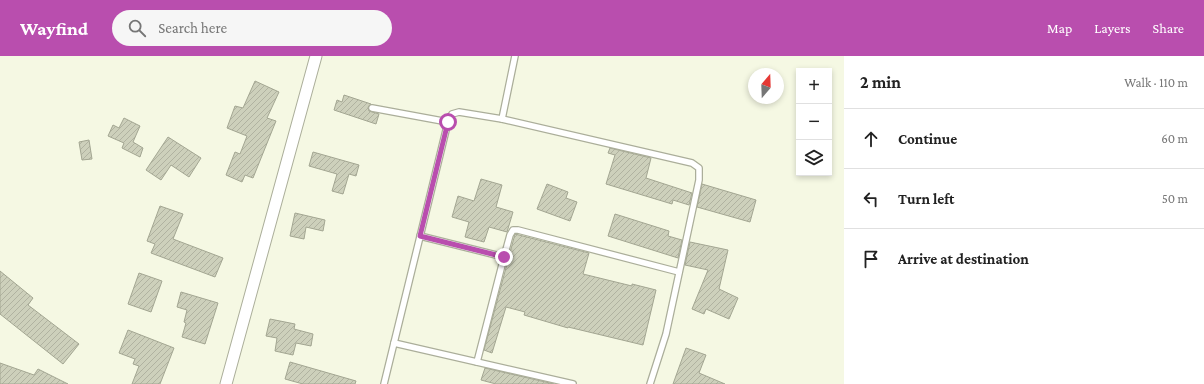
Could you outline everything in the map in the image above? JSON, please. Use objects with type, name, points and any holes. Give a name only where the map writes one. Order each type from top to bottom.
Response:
[{"type":"street","points":[[226,384],[316,56]]},
{"type":"lane","points":[[502,119],[515,56]]},
{"type":"lane","points":[[372,108],[448,122]]},
{"type":"lane","points":[[384,384],[448,122],[452,114],[459,112],[502,119],[692,162],[699,168],[699,180],[666,334],[650,384]]},
{"type":"lane","points":[[477,362],[510,234],[513,230],[518,230],[680,272]]},
{"type":"lane","points":[[420,236],[504,257]]},
{"type":"lane","points":[[394,343],[574,384]]},
{"type":"building","points":[[255,81],[279,92],[267,118],[276,121],[253,178],[245,175],[242,182],[226,175],[235,152],[240,154],[247,136],[227,128],[235,106],[243,108]]},
{"type":"building","points":[[344,95],[371,104],[368,107],[369,111],[379,114],[376,124],[334,110],[337,100],[342,102]]},
{"type":"building","points":[[124,118],[140,126],[133,142],[143,148],[140,157],[122,148],[124,143],[108,136],[113,125],[119,128]]},
{"type":"building","points":[[168,137],[201,158],[189,177],[171,165],[161,180],[146,170]]},
{"type":"building","points":[[89,140],[92,159],[82,160],[79,142]]},
{"type":"building","points":[[610,148],[651,158],[646,178],[692,193],[689,205],[673,200],[672,204],[606,184],[615,155],[608,153]]},
{"type":"building","points":[[313,152],[359,165],[356,176],[349,174],[343,194],[332,191],[337,174],[309,166]]},
{"type":"building","points":[[481,179],[502,185],[496,207],[513,212],[507,232],[489,227],[484,242],[465,237],[469,222],[452,217],[458,196],[474,201]]},
{"type":"building","points":[[547,184],[568,192],[566,198],[577,202],[570,221],[537,209]]},
{"type":"building","points":[[702,184],[756,200],[750,222],[697,207]]},
{"type":"building","points":[[160,206],[183,214],[173,239],[223,258],[215,277],[151,253],[155,244],[147,241]]},
{"type":"building","points":[[295,213],[325,220],[323,231],[306,227],[304,239],[290,236]]},
{"type":"building","points":[[615,214],[669,231],[668,236],[682,240],[678,258],[608,236]]},
{"type":"building","points":[[515,234],[589,253],[583,274],[632,286],[632,284],[656,290],[643,345],[568,328],[524,315],[525,312],[506,307],[492,353],[484,350]]},
{"type":"building","points":[[690,242],[728,250],[719,289],[738,298],[729,319],[706,309],[704,314],[692,309],[708,270],[685,265]]},
{"type":"building","points":[[0,271],[33,298],[28,305],[79,344],[63,364],[0,314]]},
{"type":"building","points":[[139,273],[162,281],[151,312],[128,304]]},
{"type":"building","points":[[181,292],[218,303],[205,344],[182,337],[186,323],[184,322],[187,310],[177,307]]},
{"type":"building","points":[[270,319],[295,324],[294,329],[313,334],[311,346],[296,343],[293,355],[275,351],[277,338],[266,336]]},
{"type":"building","points":[[128,330],[174,348],[160,384],[132,384],[139,366],[133,364],[135,359],[119,353]]},
{"type":"building","points":[[686,348],[706,355],[699,373],[725,384],[673,384]]},
{"type":"building","points":[[290,362],[356,381],[355,384],[303,384],[285,379]]},
{"type":"building","points":[[0,363],[34,375],[38,369],[68,384],[0,384]]},
{"type":"building","points":[[485,368],[554,384],[496,384],[481,380]]},
{"type":"route","points":[[448,122],[420,236],[504,257]]}]
